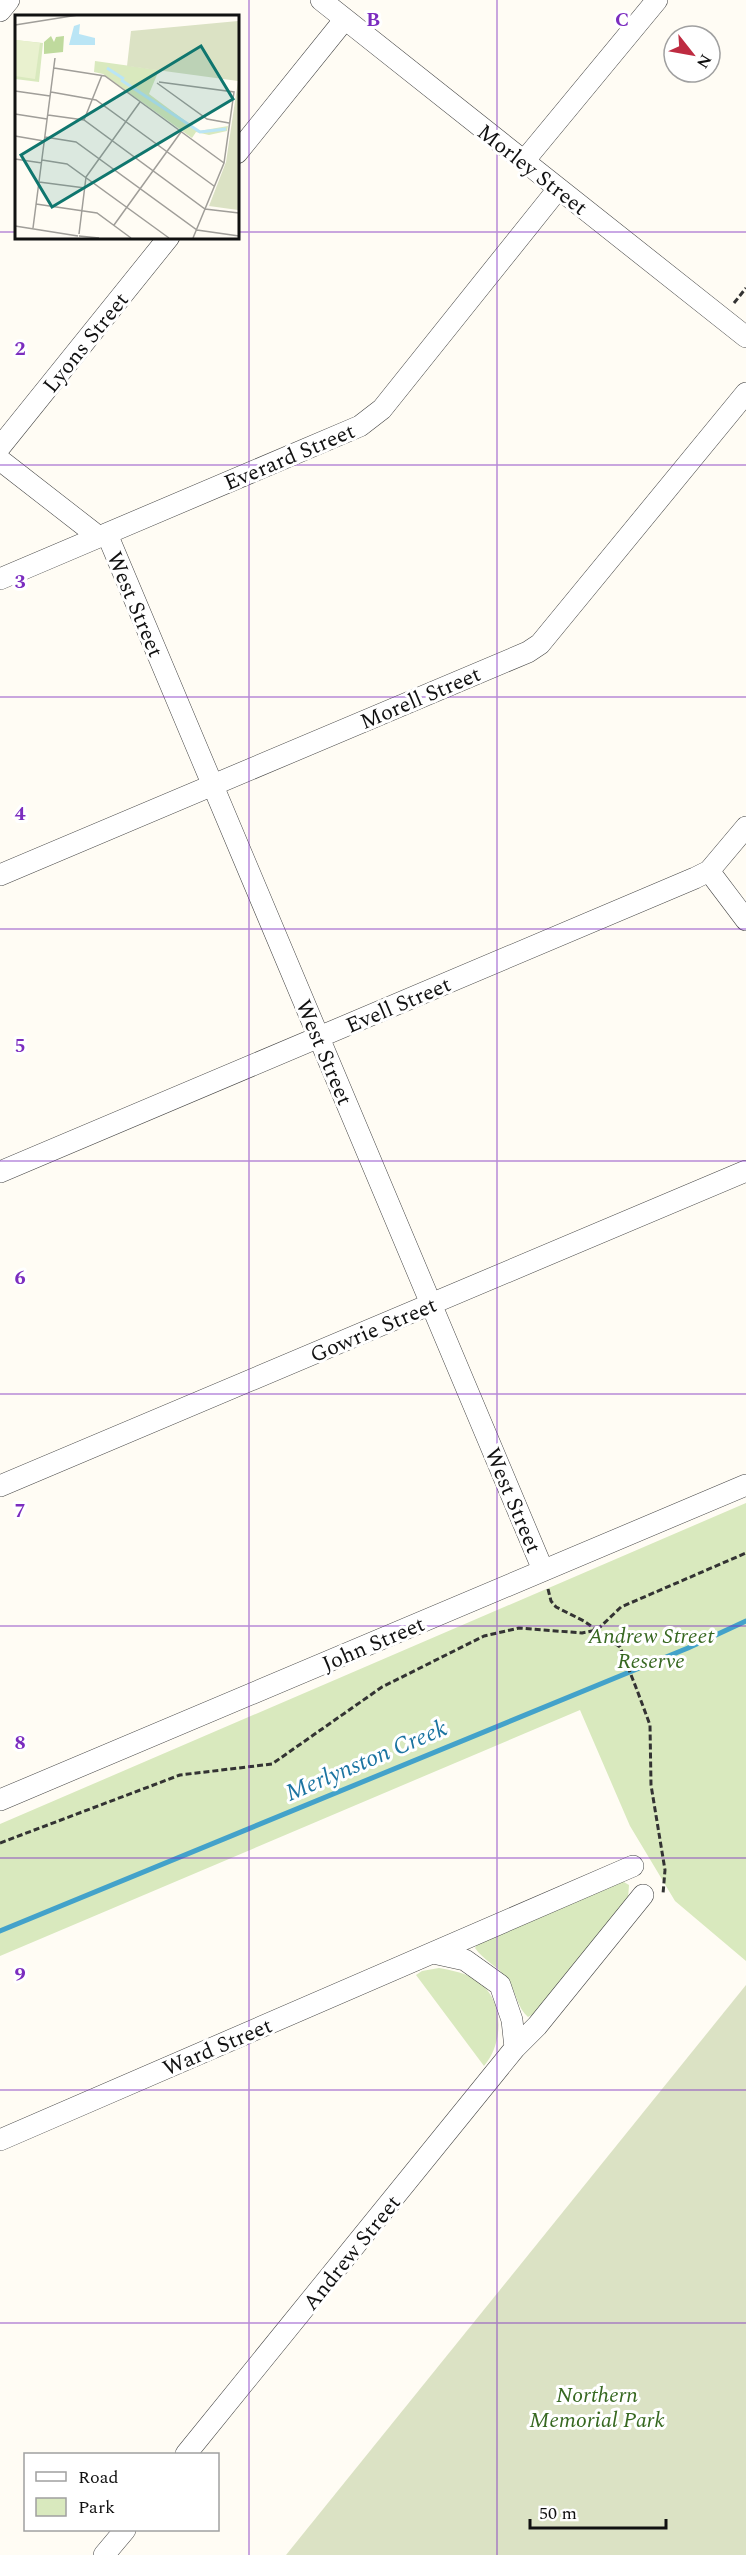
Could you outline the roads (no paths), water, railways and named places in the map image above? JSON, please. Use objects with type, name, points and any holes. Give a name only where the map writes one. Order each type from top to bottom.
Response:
[{"type":"street","points":[[0,11],[9,0]]},
{"type":"street","name":"Morley Street","points":[[321,0],[558,189],[742,322]]},
{"type":"street","points":[[524,161],[657,0]]},
{"type":"street","points":[[238,152],[345,19]]},
{"type":"street","name":"Everard Street","points":[[0,579],[360,426],[371,419],[382,409],[558,189]]},
{"type":"street","name":"Lyons Street","points":[[0,447],[168,238]]},
{"type":"street","name":"Morell Street","points":[[0,875],[540,645],[746,393]]},
{"type":"street","name":"West Street","points":[[0,459],[103,536],[213,785],[543,1570]]},
{"type":"street","name":"Evell Street","points":[[0,1172],[320,1038],[709,870],[746,827]]},
{"type":"street","points":[[709,870],[746,920]]},
{"type":"street","name":"Gowrie Street","points":[[0,1486],[746,1171]]},
{"type":"street","name":"John Street","points":[[0,1800],[746,1485]]},
{"type":"street","name":"Ward Street","points":[[0,2140],[633,1866]]},
{"type":"street","name":"Andrew Street","points":[[187,2453],[515,2048],[653,1895]]},
{"type":"street","points":[[433,1953],[465,1960],[500,1985],[512,2020],[515,2048]]},
{"type":"street","points":[[104,2555],[123,2531]]},
{"type":"waterway","name":"Merlynston Creek","points":[[0,1931],[688,1648],[746,1621]]},
{"type":"park label","name":"Andrew Street Reserve","points":[[651,1648]]},
{"type":"park label","name":"Northern Memorial Park","points":[[597,2406]]}]
